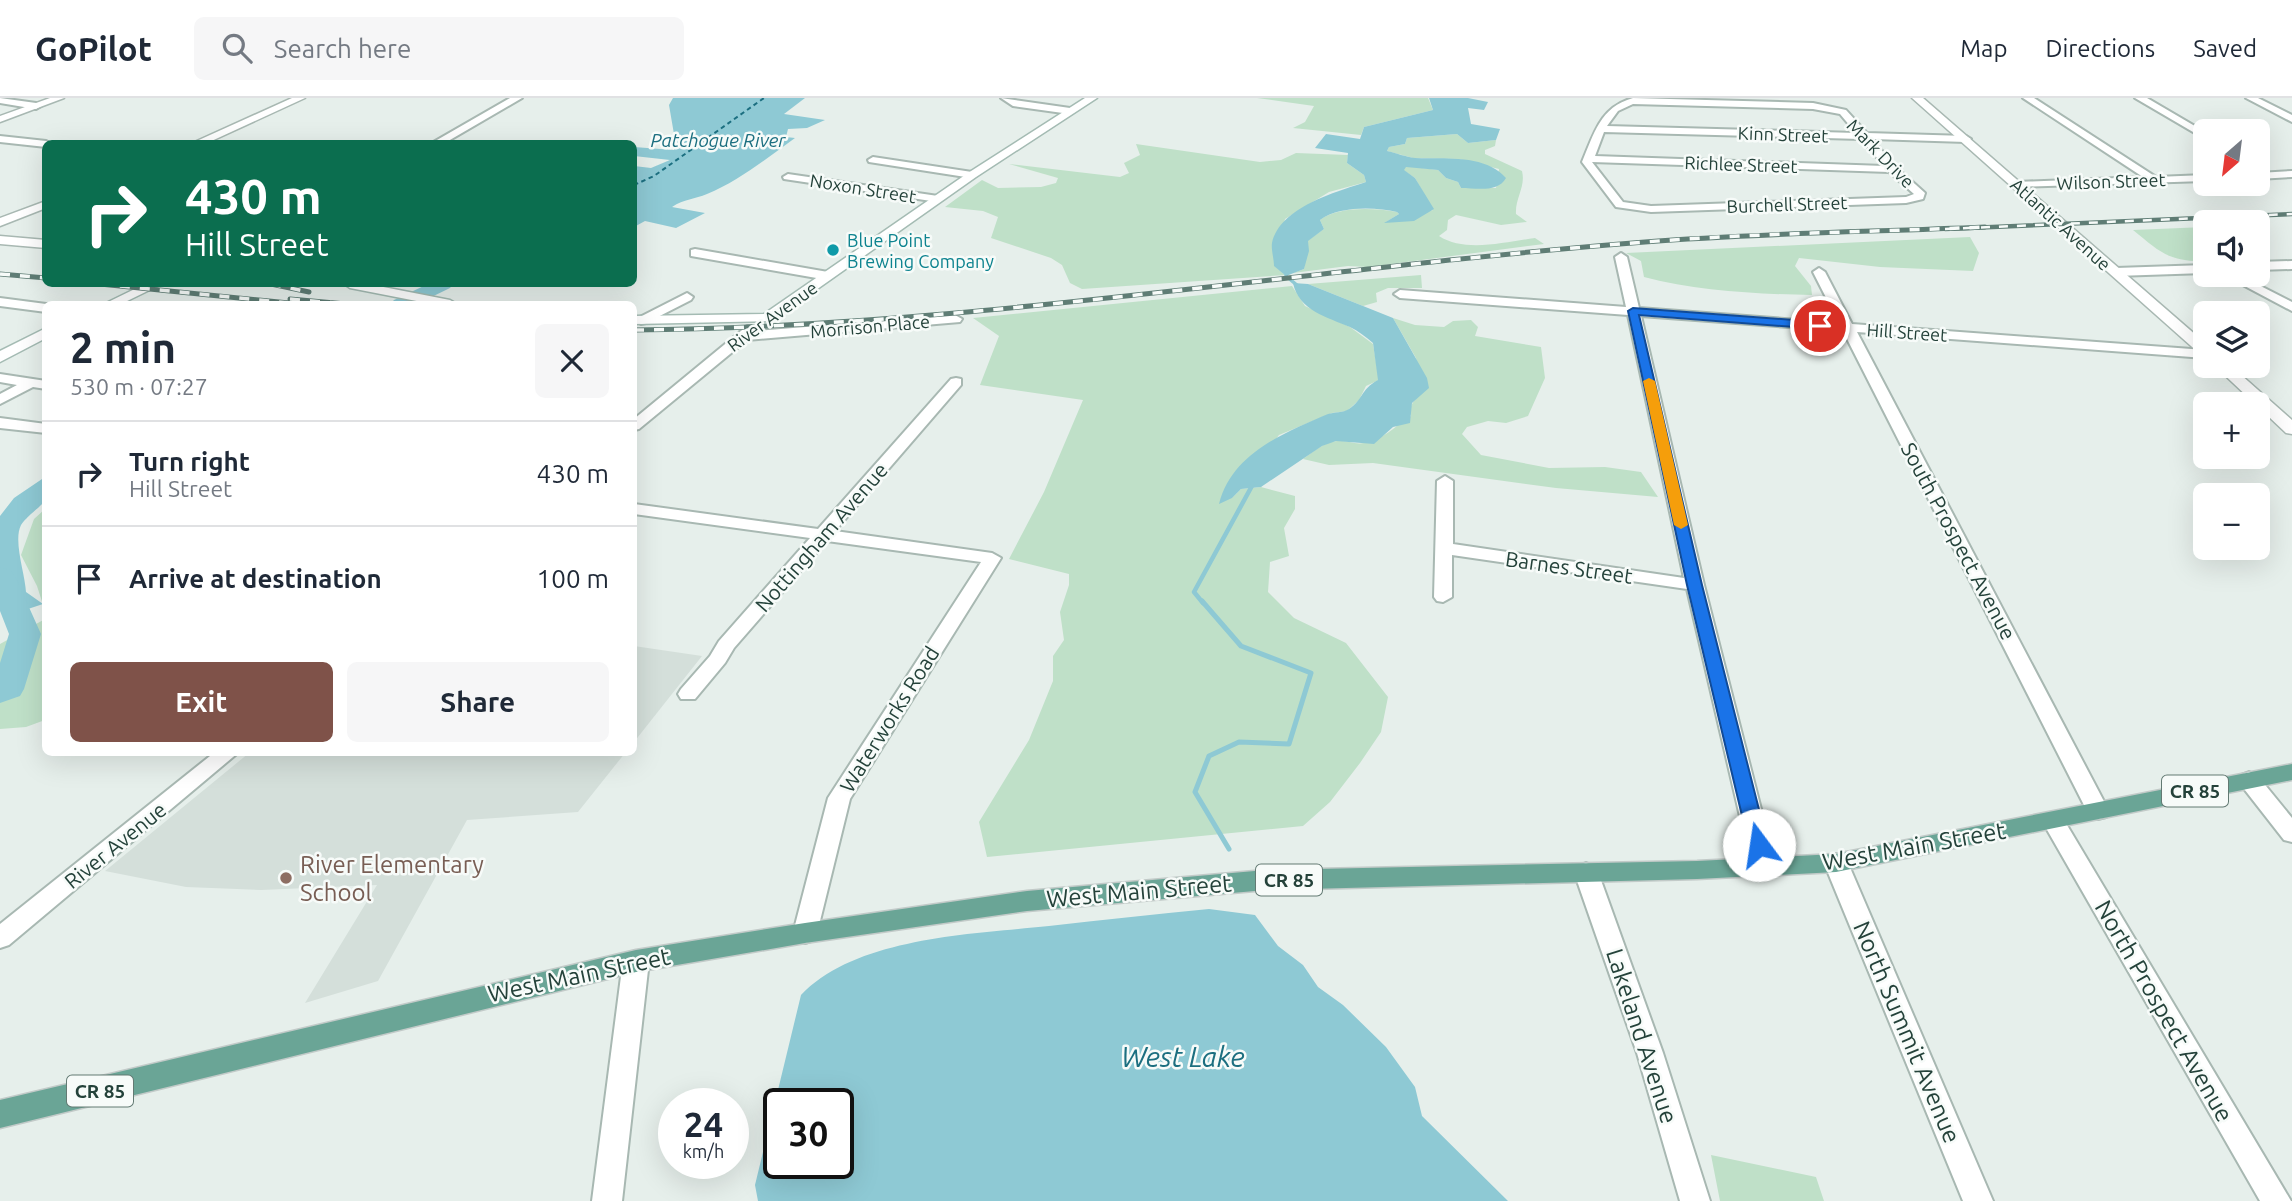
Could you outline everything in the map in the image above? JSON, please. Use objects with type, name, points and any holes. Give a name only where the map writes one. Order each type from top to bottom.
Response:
[{"type":"main road","name":"West Main Street","points":[[0,1114],[636,961],[805,933],[1027,901],[1266,880],[1764,868],[1836,863],[2292,772]]},
{"type":"street","points":[[0,119],[58,98]]},
{"type":"street","points":[[204,140],[300,98]]},
{"type":"street","points":[[442,140],[517,98]]},
{"type":"street","points":[[1006,98],[1013,103],[1070,111]]},
{"type":"street","name":"River Avenue","points":[[637,424],[767,318],[938,199],[1092,98]]},
{"type":"street","name":"Atlantic Avenue","points":[[1917,98],[2193,342]]},
{"type":"street","points":[[2028,98],[2154,180]]},
{"type":"street","points":[[2140,98],[2193,129]]},
{"type":"street","points":[[2251,98],[2292,119]]},
{"type":"street","points":[[0,100],[36,106]]},
{"type":"street","name":"Mark Drive","points":[[1600,129],[1620,104],[1633,101],[1813,106],[1843,112],[1892,169],[1920,193]]},
{"type":"street","points":[[1589,159],[1600,129]]},
{"type":"street","name":"Kinn Street","points":[[1600,129],[1966,139]]},
{"type":"street","points":[[0,139],[42,144]]},
{"type":"street","name":"Richlee Street","points":[[1589,159],[1892,169]]},
{"type":"street","name":"Burchell Street","points":[[1589,159],[1589,166],[1620,205],[1651,209],[1906,200],[1919,197],[1920,193]]},
{"type":"street","points":[[873,160],[972,176]]},
{"type":"street","points":[[2272,175],[2292,174]]},
{"type":"street","name":"Noxon Street","points":[[788,177],[938,199]]},
{"type":"street","name":"Wilson Street","points":[[2017,185],[2193,178]]},
{"type":"street","points":[[0,222],[42,206]]},
{"type":"street","points":[[0,240],[42,244]]},
{"type":"street","points":[[695,253],[828,276]]},
{"type":"street","points":[[1621,257],[1695,585],[1764,868]]},
{"type":"street","points":[[2270,266],[2292,265]]},
{"type":"street","points":[[2116,272],[2193,269]]},
{"type":"street","name":"South Prospect Avenue","points":[[1819,272],[2098,811]]},
{"type":"street","points":[[118,301],[148,287]]},
{"type":"street","points":[[365,287],[435,301]]},
{"type":"street","points":[[2253,287],[2292,307]]},
{"type":"street","name":"Hill Street","points":[[1400,294],[2193,352]]},
{"type":"street","points":[[637,320],[687,297]]},
{"type":"street","points":[[0,302],[42,307]]},
{"type":"street","points":[[637,320],[767,318]]},
{"type":"street","name":"Morrison Place","points":[[742,336],[955,319]]},
{"type":"street","points":[[0,357],[42,334]]},
{"type":"street","points":[[0,363],[42,343]]},
{"type":"street","points":[[0,377],[39,384]]},
{"type":"street","points":[[2235,378],[2292,429]]},
{"type":"street","name":"Nottingham Avenue","points":[[688,694],[718,659],[726,645],[956,382]]},
{"type":"street","points":[[0,400],[39,384]]},
{"type":"street","points":[[0,423],[42,428]]},
{"type":"street","points":[[1443,597],[1445,481]]},
{"type":"street","points":[[637,509],[824,535]]},
{"type":"street","name":"Waterworks Road","points":[[805,933],[839,798],[992,558],[824,535]]},
{"type":"street","name":"Barnes Street","points":[[1443,548],[1695,585]]},
{"type":"street","name":"River Avenue","points":[[0,938],[224,756]]},
{"type":"street","points":[[2249,780],[2292,834]]},
{"type":"street","name":"North Prospect Avenue","points":[[2053,821],[2276,1201]]},
{"type":"street","name":"North Summit Avenue","points":[[1836,863],[1978,1201]]},
{"type":"street","name":"Lakeland Avenue","points":[[1586,872],[1650,1054],[1695,1201]]},
{"type":"street","points":[[607,1201],[636,961]]},
{"type":"shaded area","points":[[637,646],[702,656],[637,738]]},
{"type":"shaded area","name":"River Elementary School","points":[[245,756],[623,756],[578,812],[467,820],[378,981],[305,1003],[377,885],[261,890],[186,887],[105,871]]},
{"type":"green space","points":[[1257,98],[1428,98],[1433,110],[1364,127],[1361,135],[1293,128],[1305,122],[1314,106]]},
{"type":"green space","points":[[1457,134],[1468,143],[1496,140],[1495,146],[1485,150],[1485,154],[1522,171],[1523,182],[1516,214],[1527,222],[1501,225],[1456,215],[1448,220],[1447,230],[1439,236],[1449,241],[1473,245],[1535,238],[1544,244],[1368,267],[1348,266],[1293,273],[1304,269],[1307,241],[1324,229],[1320,220],[1328,215],[1357,209],[1399,214],[1386,222],[1433,210],[1415,178],[1403,170],[1406,166],[1438,170],[1446,178],[1458,182],[1461,188],[1496,188],[1499,169],[1459,159],[1413,158],[1387,151],[1389,147],[1405,144],[1407,138]]},
{"type":"green space","points":[[1136,144],[1260,162],[1281,160],[1296,153],[1348,155],[1347,163],[1364,175],[1366,182],[1329,192],[1285,219],[1275,266],[1285,275],[1082,289],[1070,283],[1062,265],[1051,258],[991,238],[998,217],[983,211],[945,207],[982,180],[998,188],[1041,187],[1056,183],[1058,178],[1009,164],[1120,177],[1129,173],[1124,163],[1140,155]]},
{"type":"green space","points":[[2193,228],[2193,261],[2166,254],[2133,230]]},
{"type":"green space","points":[[1970,237],[1979,253],[1973,271],[1880,267],[1799,258],[1795,266],[1811,286],[1812,295],[1727,291],[1664,282],[1644,277],[1641,261],[1626,253]]},
{"type":"green space","points":[[1421,275],[1422,288],[1388,288],[1376,293],[1377,302],[1363,306],[1308,284]]},
{"type":"green space","points":[[1292,286],[1305,306],[1350,327],[1373,344],[1379,380],[1366,386],[1359,400],[1347,411],[1332,413],[1279,435],[1232,498],[1241,489],[1261,487],[1295,496],[1295,509],[1284,528],[1289,556],[1270,562],[1268,592],[1294,618],[1346,643],[1388,697],[1381,732],[1330,802],[1303,826],[987,857],[979,822],[1029,740],[1053,681],[1053,656],[1064,640],[1060,612],[1069,585],[1069,574],[1009,559],[1044,492],[1083,400],[980,385],[999,336],[973,318]]},
{"type":"green space","points":[[1393,318],[1415,325],[1444,327],[1453,321],[1471,320],[1478,327],[1475,336],[1541,347],[1545,378],[1528,416],[1506,423],[1488,421],[1467,427],[1462,434],[1481,455],[1549,468],[1605,467],[1641,472],[1658,497],[1556,488],[1373,463],[1329,465],[1303,459],[1328,443],[1361,443],[1377,439],[1411,416],[1411,406],[1421,393],[1416,358]]},
{"type":"green space","points":[[42,512],[42,602],[21,555],[34,519]]},
{"type":"green space","points":[[42,621],[42,721],[26,727],[0,729],[0,644]]},
{"type":"green space","points":[[1711,1155],[1816,1177],[1824,1201],[1720,1201]]},
{"type":"water","name":"Patchogue River","points":[[673,98],[805,98],[784,114],[825,120],[807,128],[788,129],[786,137],[795,138],[752,169],[719,189],[672,207],[705,213],[676,228],[645,221],[637,225],[637,166],[651,168],[670,160],[637,156],[637,147],[674,150],[669,105]]},
{"type":"water","points":[[1429,98],[1468,98],[1488,102],[1484,110],[1468,108],[1471,124],[1500,129],[1496,140],[1468,143],[1457,134],[1407,138],[1405,144],[1389,147],[1387,151],[1415,158],[1476,161],[1498,170],[1506,178],[1502,183],[1486,189],[1461,188],[1458,182],[1446,178],[1438,170],[1406,167],[1404,170],[1415,178],[1434,209],[1414,221],[1384,223],[1399,214],[1388,210],[1368,209],[1347,210],[1328,215],[1320,220],[1324,229],[1308,241],[1309,251],[1304,269],[1286,276],[1274,266],[1272,243],[1277,230],[1286,220],[1311,203],[1366,182],[1364,175],[1347,163],[1348,153],[1315,148],[1326,134],[1360,139],[1364,127],[1433,110]]},
{"type":"water","points":[[1293,283],[1308,284],[1393,318],[1427,378],[1429,388],[1412,403],[1410,423],[1393,427],[1374,444],[1336,441],[1322,446],[1261,487],[1241,489],[1232,498],[1219,504],[1235,471],[1262,447],[1328,414],[1349,409],[1368,387],[1378,380],[1373,343],[1353,329],[1308,307],[1296,293]]},
{"type":"water","points":[[42,479],[42,504],[21,525],[18,540],[26,592],[42,604],[16,613],[0,602],[0,516],[14,498]]},
{"type":"water","name":"West Lake","points":[[1209,909],[1255,915],[1278,946],[1303,965],[1318,987],[1343,1005],[1386,1047],[1415,1087],[1422,1116],[1508,1201],[758,1201],[755,1185],[763,1152],[763,1179],[854,1179],[854,1088],[778,1088],[801,995],[824,976],[852,961],[884,950],[952,936]]},
{"type":"waterway","points":[[1287,271],[1286,276],[1298,286]]},
{"type":"waterway","name":"Patchogue River","points":[[407,301],[437,287]]},
{"type":"waterway","points":[[1203,603],[1194,592],[1253,484]]},
{"type":"waterway","name":"Patchogue River","points":[[0,576],[25,634],[8,689],[0,692]]},
{"type":"waterway","points":[[1202,601],[1241,646],[1311,673],[1289,744],[1239,742],[1209,756],[1195,792],[1229,849]]},
{"type":"ferry route","points":[[637,184],[654,176],[764,98]]},
{"type":"railway","points":[[1945,229],[2292,214]]},
{"type":"railway","points":[[637,330],[887,319],[1014,308],[1392,266],[1645,242],[1985,227]]},
{"type":"railway","points":[[0,274],[42,278]]},
{"type":"railway","points":[[130,287],[269,301]]},
{"type":"railway","points":[[285,287],[309,292]]},
{"type":"railway","points":[[290,299],[312,301]]},
{"type":"slow traffic","points":[[1649,381],[1681,525]]},
{"type":"place","name":"Blue Point Brewing Company","points":[[833,250]]},
{"type":"place","name":"River Elementary School","points":[[286,878]]},
{"type":"route","points":[[1759,845],[1695,585],[1633,311],[1820,326]]}]
